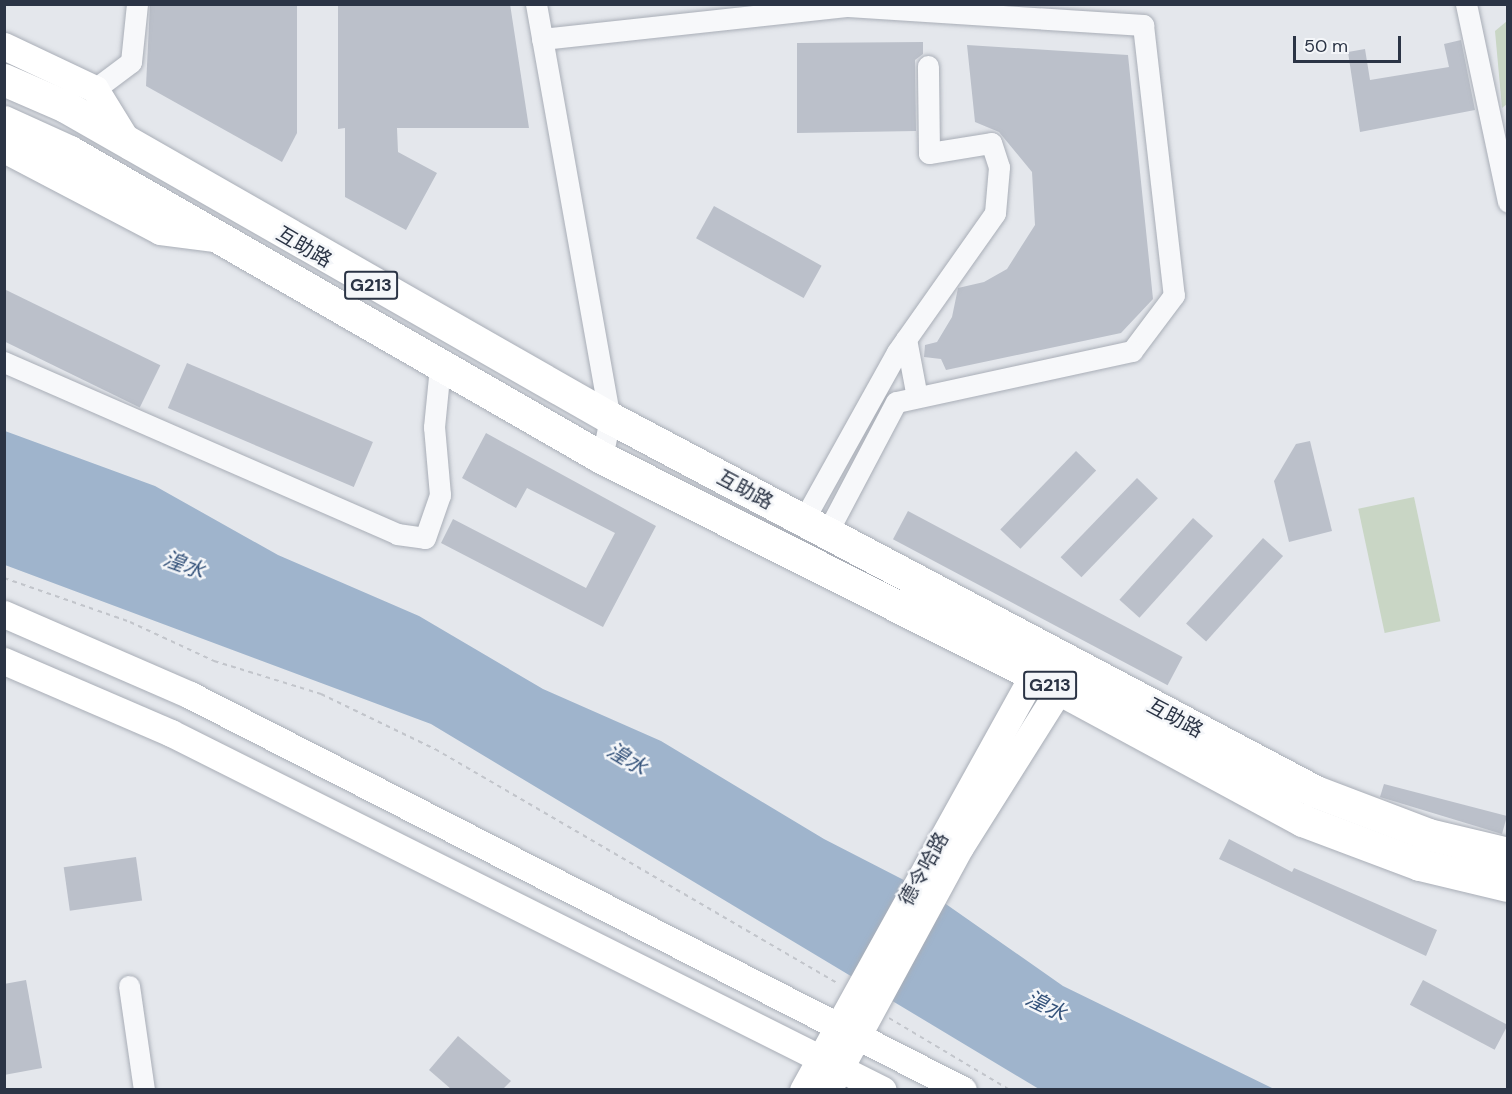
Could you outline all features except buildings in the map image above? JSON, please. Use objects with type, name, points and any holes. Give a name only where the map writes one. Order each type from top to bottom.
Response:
[{"type":"highway","name":"互助路","points":[[4,80],[66,107],[132,150],[610,418],[815,527],[1040,663]]},
{"type":"highway","name":"互助路","points":[[4,122],[70,152],[214,238],[602,458],[1316,792],[1429,836],[1508,854]]},
{"type":"highway","name":"互助路","points":[[1068,677],[1303,821],[1420,865],[1508,886]]},
{"type":"main road","points":[[4,46],[95,89],[132,150]]},
{"type":"main road","points":[[4,149],[160,231],[214,238]]},
{"type":"main road","points":[[4,614],[190,695],[848,1028],[963,1089]]},
{"type":"main road","points":[[4,661],[171,733],[830,1060],[883,1089]]},
{"type":"main road","name":"德令哈路","points":[[803,1089],[830,1060],[866,999],[950,843],[1040,663]]},
{"type":"main road","name":"德令哈路","points":[[950,843],[1068,677]]},
{"type":"main road","name":"德令哈路","points":[[828,1089],[830,1060]]},
{"type":"street","points":[[95,89],[131,62],[137,4]]},
{"type":"street","points":[[536,4],[610,418],[602,458]]},
{"type":"street","points":[[1466,4],[1508,202]]},
{"type":"street","points":[[542,39],[830,6],[1143,25],[1174,295],[1132,351],[896,402],[815,527]]},
{"type":"street","points":[[815,527],[902,345],[995,213],[999,167],[991,143],[929,153],[928,66]]},
{"type":"street","points":[[902,345],[916,397]]},
{"type":"street","points":[[4,362],[397,534],[425,538],[440,495],[434,427],[440,367]]},
{"type":"street","points":[[129,986],[144,1089]]},
{"type":"path","points":[[4,578],[130,622],[214,661],[321,694],[435,749],[866,999],[1010,1089]]},
{"type":"green space","points":[[1507,21],[1507,104],[1502,108],[1495,31]]},
{"type":"green space","points":[[1414,497],[1440,621],[1385,633],[1358,509]]},
{"type":"water","name":"湟水","points":[[5,431],[155,486],[278,555],[419,616],[543,689],[661,741],[824,839],[933,895],[1063,986],[1274,1089],[1039,1089],[431,724],[5,565]]}]
